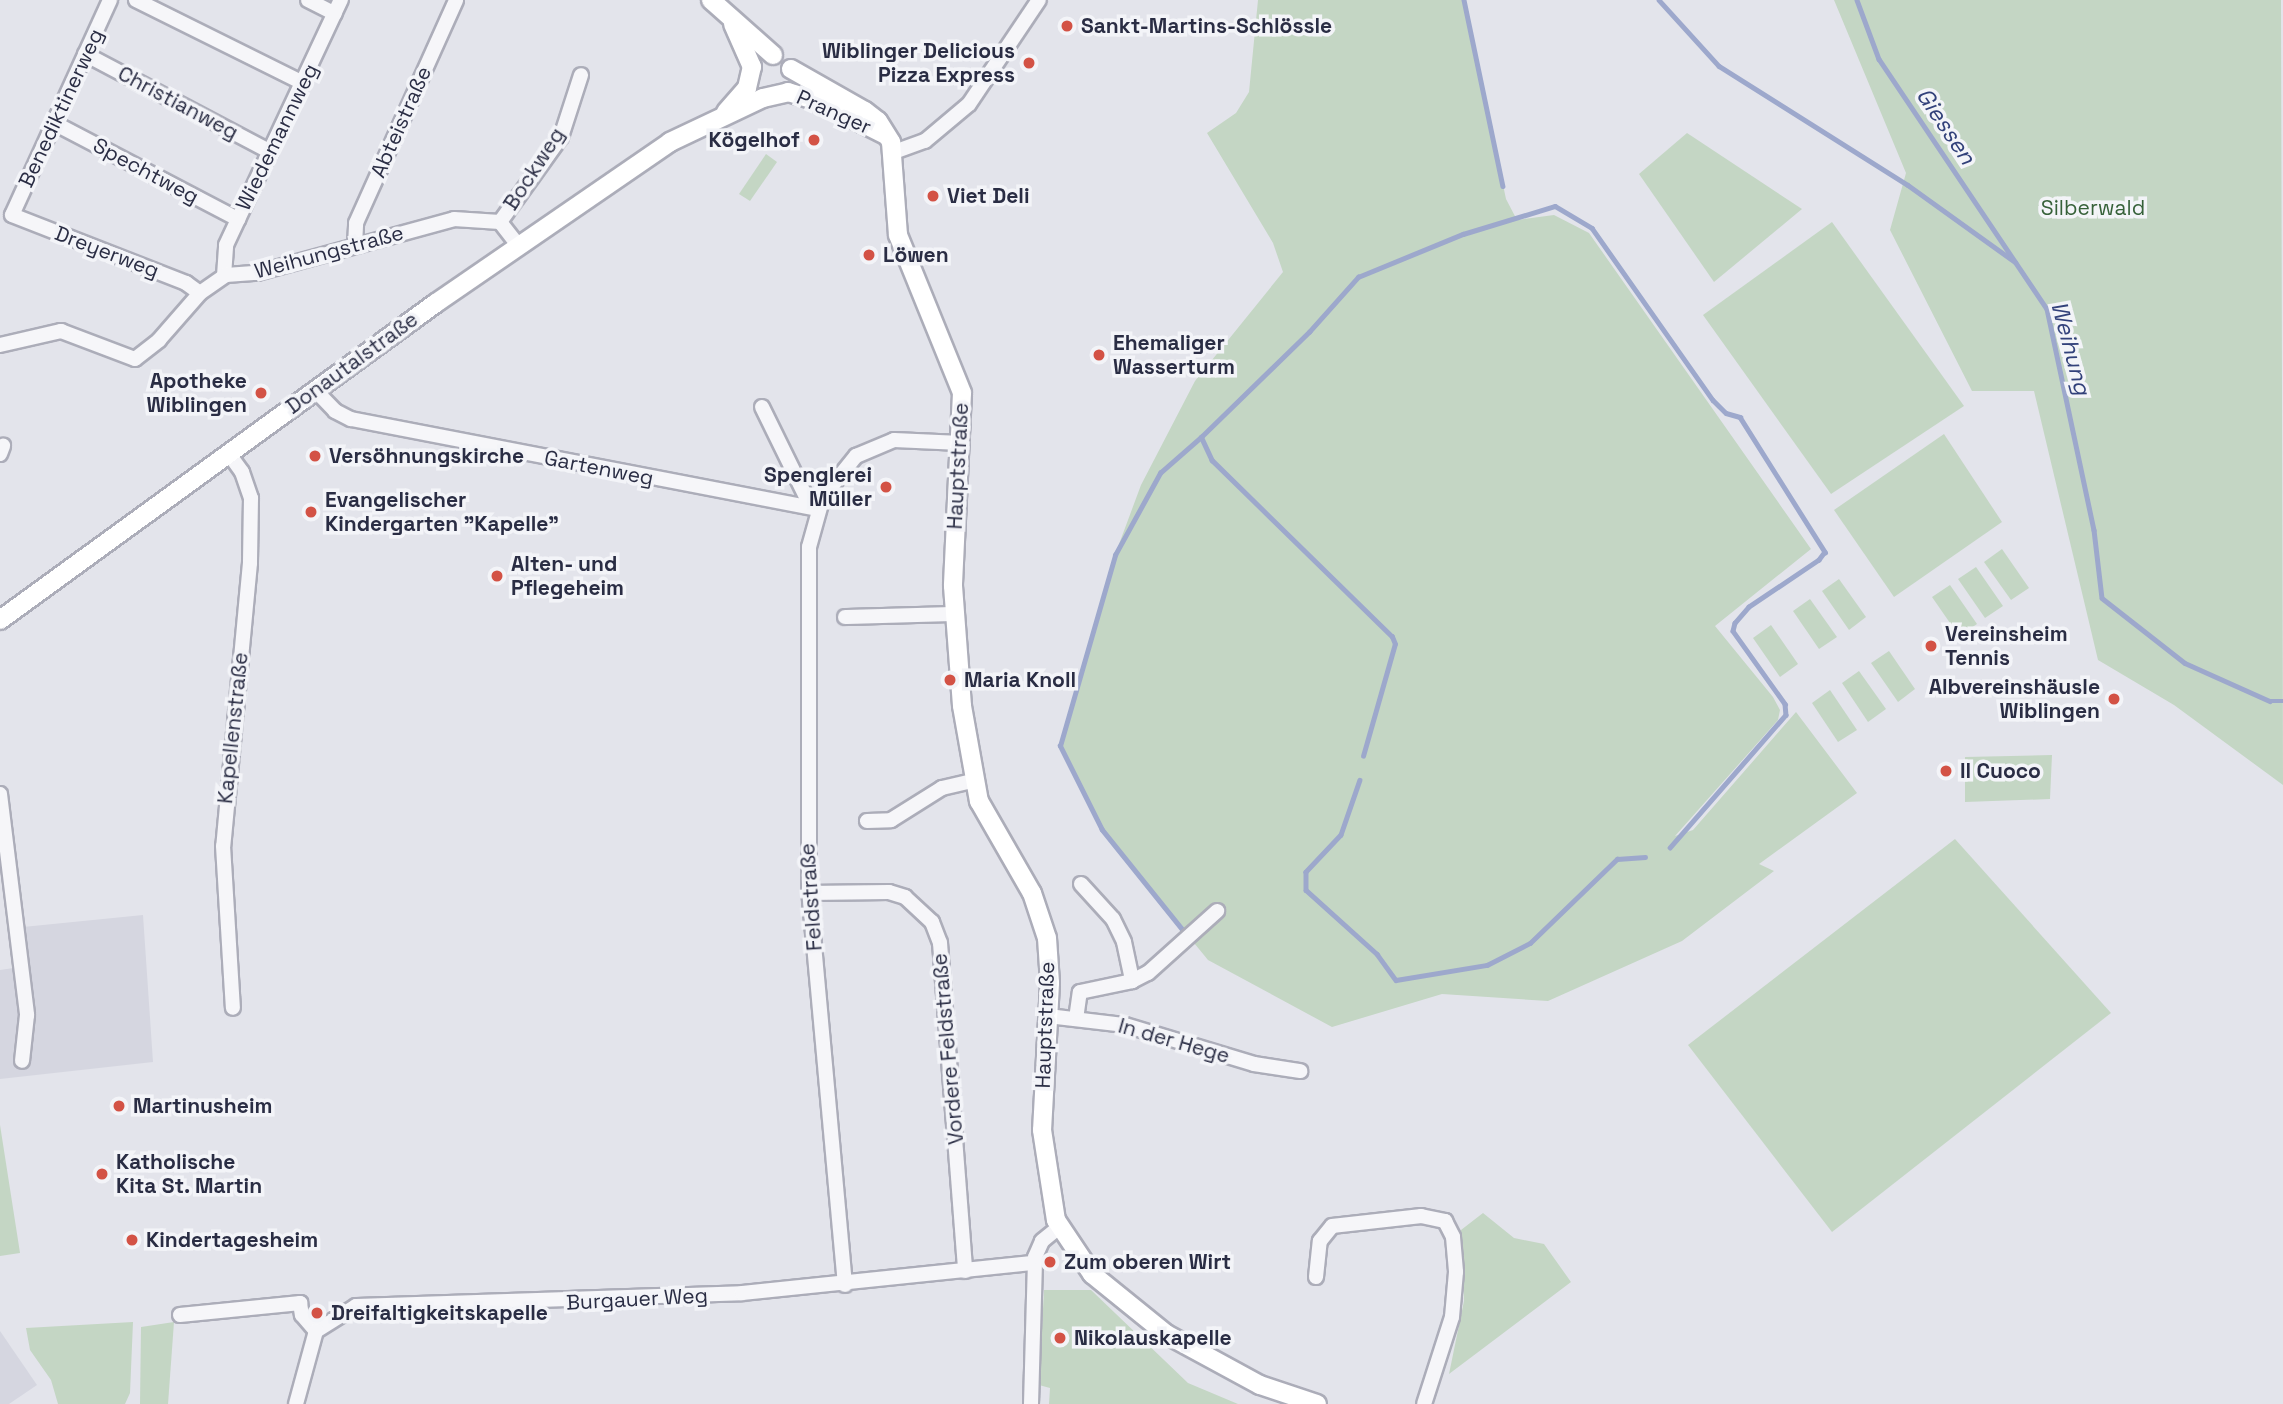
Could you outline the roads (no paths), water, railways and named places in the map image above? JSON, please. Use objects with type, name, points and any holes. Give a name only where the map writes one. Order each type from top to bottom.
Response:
[{"type":"main road","points":[[711,0],[733,24],[791,69],[791,83],[776,95],[757,92],[733,24]]},
{"type":"main road","points":[[714,121],[751,75],[760,59],[773,55]]},
{"type":"main road","name":"Pranger","points":[[791,69],[865,111],[886,135],[894,152],[896,205]]},
{"type":"main road","name":"Pranger","points":[[776,95],[794,92],[886,135]]},
{"type":"main road","name":"Donautalstraße","points":[[0,620],[314,390],[660,148],[714,121],[776,95]]},
{"type":"main road","name":"Hauptstraße","points":[[896,205],[905,259],[956,372],[964,413],[955,508],[954,614],[974,781],[985,814],[1041,913],[1049,953],[1042,1138],[1048,1192],[1063,1233]]},
{"type":"main road","points":[[1063,1233],[1114,1294],[1166,1334],[1214,1363],[1261,1385],[1317,1404]]},
{"type":"main road","points":[[1214,1363],[1284,1382],[1325,1404]]},
{"type":"street","name":"Benediktinerweg","points":[[12,215],[110,0]]},
{"type":"street","points":[[136,0],[303,83]]},
{"type":"street","points":[[308,0],[338,7]]},
{"type":"street","name":"Abteistraße","points":[[355,245],[356,223],[456,0]]},
{"type":"street","points":[[894,152],[925,141],[969,104],[1004,59],[1039,0]]},
{"type":"street","name":"Wiedemannweg","points":[[224,276],[226,245],[338,7]]},
{"type":"street","name":"Christianweg","points":[[85,54],[271,152]]},
{"type":"street","name":"Bockweg","points":[[500,222],[561,137],[581,75]]},
{"type":"street","name":"Spechtweg","points":[[54,122],[238,219]]},
{"type":"street","name":"Dreyerweg","points":[[12,215],[186,283],[200,293]]},
{"type":"street","name":"Weihungstraße","points":[[0,345],[61,331],[135,359],[159,340],[200,293],[224,276],[257,273],[454,219],[500,222]]},
{"type":"street","points":[[500,222],[518,245]]},
{"type":"street","name":"Gartenweg","points":[[314,390],[335,411],[351,419],[814,508]]},
{"type":"street","points":[[762,407],[814,508]]},
{"type":"street","name":"Feldstraße","points":[[845,1285],[809,893],[808,564],[814,508],[845,464],[875,445],[904,439],[961,443]]},
{"type":"street","name":"Kapellenstraße","points":[[229,454],[242,471],[251,498],[250,563],[223,846],[233,1008]]},
{"type":"street","points":[[845,617],[954,614]]},
{"type":"street","points":[[867,821],[891,820],[942,788],[974,781]]},
{"type":"street","points":[[0,794],[27,1015],[22,1062]]},
{"type":"street","points":[[1081,884],[1113,919],[1124,942],[1132,981]]},
{"type":"street","name":"Vordere Feldstraße","points":[[809,893],[890,892],[905,897],[932,922],[940,943],[965,1270]]},
{"type":"street","points":[[1076,1019],[1080,992],[1132,981],[1163,961],[1217,911]]},
{"type":"street","name":"In der Hege","points":[[1048,1016],[1125,1025],[1254,1064],[1300,1071]]},
{"type":"street","points":[[1316,1277],[1320,1241],[1332,1226],[1432,1215],[1445,1221],[1453,1237],[1455,1272],[1452,1317],[1424,1404]]},
{"type":"street","points":[[1031,1404],[1034,1263],[1042,1241],[1063,1233]]},
{"type":"street","name":"Burgauer Weg","points":[[316,1331],[356,1307],[551,1303],[845,1285],[1034,1263]]},
{"type":"street","points":[[180,1315],[300,1303],[302,1315],[316,1331],[296,1404]]},
{"type":"waterway","points":[[1464,0],[1503,186]]},
{"type":"waterway","name":"Weihung","points":[[1659,0],[1719,66],[1908,185],[2015,262]]},
{"type":"waterway","name":"Weihung","points":[[1857,0],[1879,59],[2047,309],[2094,530],[2102,598],[2185,663],[2270,701],[2283,701]]},
{"type":"waterway","points":[[1363,756],[1395,644],[1392,637],[1212,461],[1201,437],[1309,332],[1358,277],[1463,234],[1555,206],[1592,228],[1713,400],[1726,413],[1740,417],[1825,552],[1819,560],[1749,607],[1735,623],[1733,631],[1785,704],[1786,715],[1670,848]]},
{"type":"waterway","points":[[1184,932],[1102,830],[1060,746],[1115,555],[1160,473],[1201,437]]},
{"type":"waterway","points":[[1360,780],[1341,835],[1306,872],[1306,890],[1377,954],[1396,980],[1487,965],[1530,943],[1617,859],[1645,857]]},
{"type":"place","name":"Sankt-Martins-Schlössle","points":[[1067,26]]},
{"type":"place","name":"Wiblinger Delicious Pizza Express","points":[[1029,63]]},
{"type":"place","name":"Kögelhof","points":[[814,140]]},
{"type":"place","name":"Viet Deli","points":[[933,196]]},
{"type":"place","name":"Löwen","points":[[869,255]]},
{"type":"place","name":"Ehemaliger Wasserturm","points":[[1099,355]]},
{"type":"place","name":"Apotheke Wiblingen","points":[[261,393]]},
{"type":"place","name":"Versöhnungskirche","points":[[315,456]]},
{"type":"place","name":"Spenglerei Müller","points":[[886,487]]},
{"type":"place","name":"Evangelischer Kindergarten \"Kapelle\"","points":[[311,512]]},
{"type":"place","name":"Alten- und Pflegeheim","points":[[497,576]]},
{"type":"place","name":"Vereinsheim Tennis","points":[[1931,646]]},
{"type":"place","name":"Maria Knoll","points":[[950,680]]},
{"type":"place","name":"Albvereinshäusle Wiblingen","points":[[2114,699]]},
{"type":"place","name":"Il Cuoco","points":[[1946,771]]},
{"type":"place","name":"Martinusheim","points":[[119,1106]]},
{"type":"place","name":"Katholische Kita St. Martin","points":[[102,1174]]},
{"type":"place","name":"Kindertagesheim","points":[[132,1240]]},
{"type":"place","name":"Zum oberen Wirt","points":[[1050,1262]]},
{"type":"place","name":"Dreifaltigkeitskapelle","points":[[317,1313]]},
{"type":"place","name":"Nikolauskapelle","points":[[1060,1338]]},
{"type":"water label","name":"Giessen","points":[[1946,126]]},
{"type":"park label","name":"Silberwald","points":[[2093,208]]}]
